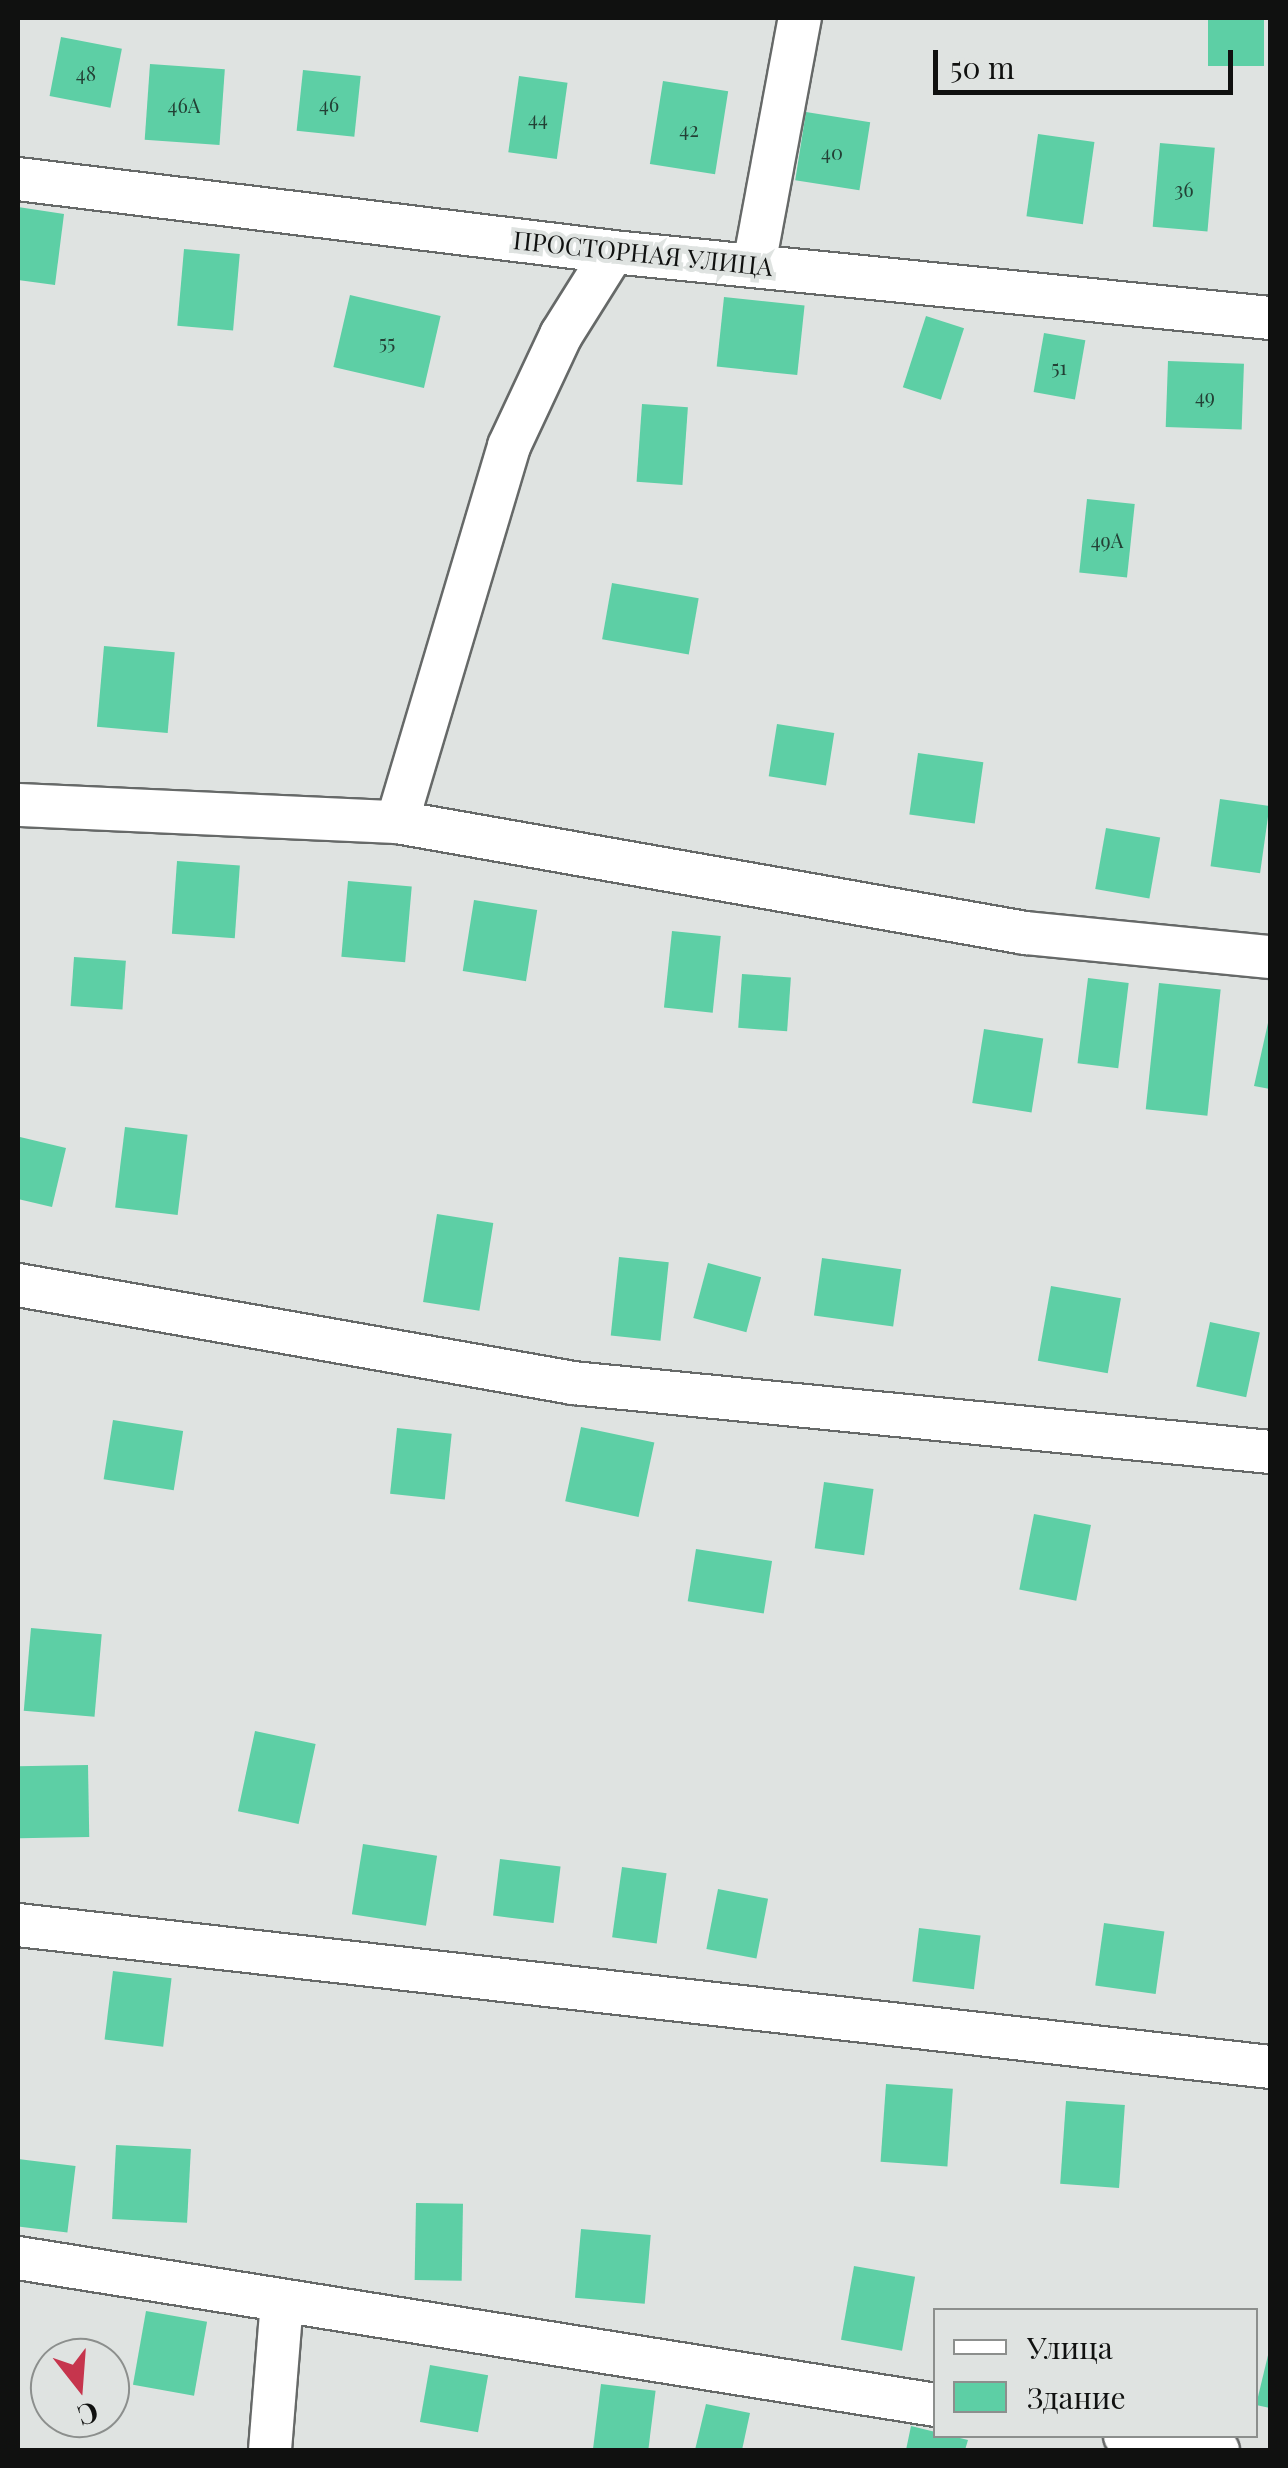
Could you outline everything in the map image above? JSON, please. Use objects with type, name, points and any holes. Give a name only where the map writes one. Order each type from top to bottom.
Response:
[{"type":"street","points":[[754,265],[800,18]]},
{"type":"street","name":"ПРОСТОРНАЯ УЛИЦА","points":[[18,179],[614,252],[1270,318]]},
{"type":"street","points":[[398,822],[510,446],[561,335],[614,252]]},
{"type":"street","points":[[18,805],[398,822],[1025,933],[1270,956]]},
{"type":"street","points":[[18,1285],[573,1383],[1270,1452]]},
{"type":"street","points":[[18,1925],[1270,2068]]},
{"type":"street","points":[[18,2258],[933,2405]]},
{"type":"street","points":[[270,2450],[282,2300]]},
{"type":"street","points":[[1138,2438],[1218,2450]]},
{"type":"building","points":[[1208,18],[1264,18],[1264,66],[1208,66]]},
{"type":"building","points":[[61,37],[122,49],[110,108],[50,96]]},
{"type":"building","points":[[150,64],[225,69],[220,145],[145,140]]},
{"type":"building","points":[[303,70],[361,76],[354,137],[297,131]]},
{"type":"building","points":[[519,76],[568,83],[557,159],[508,152]]},
{"type":"building","points":[[663,81],[728,91],[715,174],[650,164]]},
{"type":"building","points":[[806,112],[870,122],[859,190],[795,180]]},
{"type":"building","points":[[1038,134],[1094,142],[1083,224],[1026,216]]},
{"type":"building","points":[[1160,143],[1215,148],[1207,231],[1153,227]]},
{"type":"building","points":[[18,207],[64,214],[55,285],[18,280]]},
{"type":"building","points":[[184,249],[240,254],[233,331],[177,326]]},
{"type":"building","points":[[350,295],[441,316],[424,388],[333,367]]},
{"type":"building","points":[[724,297],[805,305],[797,375],[717,367]]},
{"type":"building","points":[[926,316],[964,328],[941,400],[903,387]]},
{"type":"building","points":[[1044,333],[1085,340],[1075,399],[1034,392]]},
{"type":"building","points":[[1168,361],[1244,364],[1242,430],[1166,427]]},
{"type":"building","points":[[642,404],[688,407],[682,485],[637,482]]},
{"type":"building","points":[[1087,499],[1135,504],[1127,578],[1079,573]]},
{"type":"building","points":[[612,583],[699,598],[689,654],[602,639]]},
{"type":"building","points":[[104,646],[175,652],[168,733],[97,727]]},
{"type":"building","points":[[777,724],[834,733],[826,785],[769,776]]},
{"type":"building","points":[[918,753],[983,762],[975,824],[909,814]]},
{"type":"building","points":[[1220,799],[1270,806],[1260,873],[1211,866]]},
{"type":"building","points":[[1106,828],[1160,838],[1149,899],[1095,889]]},
{"type":"building","points":[[177,861],[240,865],[235,938],[172,934]]},
{"type":"building","points":[[348,881],[412,887],[405,962],[341,957]]},
{"type":"building","points":[[474,900],[537,910],[526,981],[463,971]]},
{"type":"building","points":[[672,931],[721,936],[713,1013],[664,1008]]},
{"type":"building","points":[[74,957],[126,961],[122,1010],[71,1006]]},
{"type":"building","points":[[742,974],[791,977],[787,1031],[738,1028]]},
{"type":"building","points":[[1088,978],[1129,983],[1118,1068],[1078,1063]]},
{"type":"building","points":[[1159,983],[1221,989],[1207,1116],[1146,1109]]},
{"type":"building","points":[[1270,1014],[1270,1089],[1254,1086]]},
{"type":"building","points":[[984,1029],[1043,1038],[1032,1112],[972,1103]]},
{"type":"building","points":[[125,1127],[188,1135],[178,1215],[115,1207]]},
{"type":"building","points":[[20,1137],[66,1148],[52,1207],[18,1199]]},
{"type":"building","points":[[437,1214],[493,1223],[479,1311],[423,1302]]},
{"type":"building","points":[[619,1257],[669,1262],[660,1341],[611,1336]]},
{"type":"building","points":[[822,1258],[901,1269],[893,1327],[814,1315]]},
{"type":"building","points":[[708,1263],[761,1277],[746,1332],[693,1318]]},
{"type":"building","points":[[1051,1286],[1121,1298],[1108,1373],[1038,1361]]},
{"type":"building","points":[[1210,1322],[1260,1333],[1246,1397],[1196,1387]]},
{"type":"building","points":[[113,1420],[183,1431],[174,1490],[104,1479]]},
{"type":"building","points":[[581,1427],[654,1443],[639,1517],[565,1501]]},
{"type":"building","points":[[397,1428],[452,1434],[445,1499],[390,1494]]},
{"type":"building","points":[[824,1482],[874,1489],[864,1555],[815,1548]]},
{"type":"building","points":[[1034,1514],[1091,1525],[1076,1601],[1019,1590]]},
{"type":"building","points":[[696,1549],[772,1561],[764,1613],[688,1601]]},
{"type":"building","points":[[31,1628],[102,1634],[94,1717],[24,1711]]},
{"type":"building","points":[[255,1731],[316,1744],[299,1824],[238,1811]]},
{"type":"building","points":[[88,1765],[89,1837],[19,1838],[18,1766]]},
{"type":"building","points":[[363,1844],[437,1856],[426,1926],[352,1914]]},
{"type":"building","points":[[500,1859],[561,1866],[554,1923],[493,1916]]},
{"type":"building","points":[[622,1867],[667,1873],[657,1944],[612,1937]]},
{"type":"building","points":[[718,1889],[768,1899],[756,1959],[706,1949]]},
{"type":"building","points":[[1104,1923],[1164,1931],[1156,1994],[1095,1985]]},
{"type":"building","points":[[919,1928],[981,1936],[974,1989],[912,1982]]},
{"type":"building","points":[[113,1971],[172,1978],[163,2047],[105,2039]]},
{"type":"building","points":[[886,2084],[953,2089],[947,2166],[881,2162]]},
{"type":"building","points":[[1066,2101],[1125,2105],[1119,2188],[1060,2184]]},
{"type":"building","points":[[116,2145],[191,2149],[187,2223],[112,2219]]},
{"type":"building","points":[[18,2159],[76,2166],[67,2233],[18,2227]]},
{"type":"building","points":[[416,2203],[463,2204],[462,2281],[415,2280]]},
{"type":"building","points":[[581,2229],[651,2235],[645,2304],[575,2298]]},
{"type":"building","points":[[854,2266],[915,2277],[902,2351],[841,2340]]},
{"type":"building","points":[[146,2311],[207,2322],[194,2396],[133,2385]]},
{"type":"building","points":[[1270,2347],[1270,2408],[1258,2405]]},
{"type":"building","points":[[430,2365],[488,2375],[478,2432],[420,2422]]},
{"type":"building","points":[[601,2384],[656,2391],[648,2450],[593,2450]]},
{"type":"building","points":[[706,2404],[750,2413],[742,2450],[695,2450]]},
{"type":"building","points":[[911,2426],[933,2431],[933,2438],[968,2440],[965,2450],[906,2450]]}]
